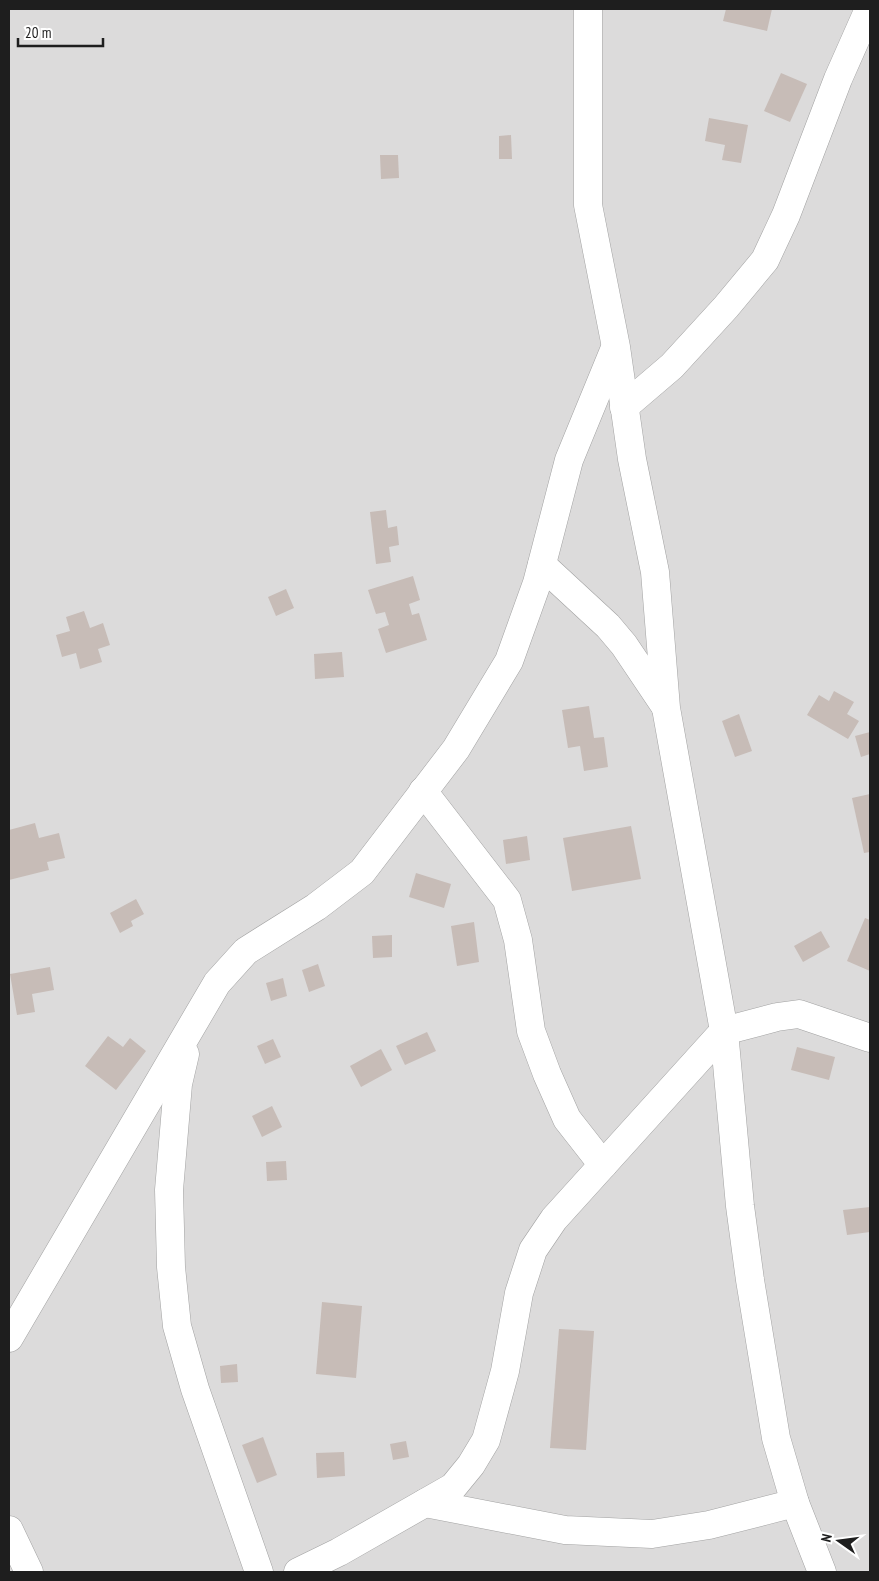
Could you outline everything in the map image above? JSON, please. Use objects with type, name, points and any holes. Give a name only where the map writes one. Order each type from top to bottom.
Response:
[{"type":"street","points":[[588,9],[588,205],[616,347],[632,460],[655,572],[666,708],[724,1032],[740,1206],[776,1438],[795,1503],[822,1572]]},
{"type":"street","points":[[624,407],[672,366],[726,307],[765,260],[786,215],[838,78],[869,9]]},
{"type":"street","points":[[9,1338],[217,983],[246,951],[316,907],[362,872],[456,749],[509,661],[537,583],[569,460],[616,347]]},
{"type":"street","points":[[542,565],[608,626],[624,645],[666,708]]},
{"type":"street","points":[[423,791],[507,900],[518,940],[530,1031],[546,1074],[567,1119],[603,1165]]},
{"type":"street","points":[[298,1572],[339,1552],[453,1487],[471,1466],[486,1440],[505,1371],[519,1293],[533,1250],[554,1219],[724,1032],[777,1017],[798,1014],[870,1038]]},
{"type":"street","points":[[191,1030],[178,1084],[169,1190],[171,1267],[177,1326],[195,1389],[259,1572]]},
{"type":"street","points":[[426,1503],[565,1530],[652,1534],[709,1525],[795,1503]]},
{"type":"street","points":[[9,1530],[29,1572]]},
{"type":"shaded area","points":[[9,9],[870,9],[870,1572],[9,1572]]},
{"type":"building","points":[[726,9],[772,9],[767,31],[723,21]]},
{"type":"building","points":[[781,73],[807,84],[790,122],[764,111]]},
{"type":"building","points":[[709,118],[748,125],[741,163],[722,160],[725,145],[705,141]]},
{"type":"building","points":[[511,135],[512,159],[499,159],[499,136]]},
{"type":"building","points":[[380,155],[398,155],[399,178],[381,179]]},
{"type":"building","points":[[386,510],[388,528],[397,526],[399,545],[389,547],[391,562],[376,564],[370,512]]},
{"type":"building","points":[[413,576],[420,600],[409,604],[412,615],[419,613],[427,640],[386,653],[378,629],[389,625],[385,612],[376,614],[368,590]]},
{"type":"building","points":[[286,589],[294,608],[276,616],[268,597]]},
{"type":"building","points":[[84,611],[90,628],[103,623],[110,645],[98,649],[102,662],[80,669],[76,653],[62,657],[56,635],[70,631],[66,617]]},
{"type":"building","points":[[342,652],[344,677],[315,679],[314,654]]},
{"type":"building","points":[[834,691],[854,702],[847,714],[859,721],[848,739],[807,715],[819,695],[829,701]]},
{"type":"building","points":[[589,706],[594,738],[604,737],[608,767],[584,771],[580,746],[568,748],[562,710]]},
{"type":"building","points":[[739,714],[752,751],[735,757],[722,721]]},
{"type":"building","points":[[870,732],[870,754],[861,757],[855,736]]},
{"type":"building","points":[[870,794],[870,852],[864,853],[852,798]]},
{"type":"building","points":[[35,823],[39,838],[59,833],[65,858],[47,862],[49,870],[9,880],[9,830]]},
{"type":"building","points":[[631,826],[641,879],[572,891],[563,838]]},
{"type":"building","points":[[527,836],[530,860],[506,864],[503,840]]},
{"type":"building","points":[[416,873],[451,884],[444,908],[409,897]]},
{"type":"building","points":[[136,899],[144,914],[131,921],[133,926],[120,933],[110,913]]},
{"type":"building","points":[[865,918],[870,920],[870,971],[847,961]]},
{"type":"building","points":[[474,922],[479,962],[457,966],[451,926]]},
{"type":"building","points":[[821,931],[830,947],[803,962],[794,946]]},
{"type":"building","points":[[392,935],[392,957],[373,958],[372,936]]},
{"type":"building","points":[[318,964],[325,986],[309,992],[302,970]]},
{"type":"building","points":[[50,967],[54,990],[32,994],[35,1012],[17,1015],[10,974]]},
{"type":"building","points":[[283,978],[287,996],[271,1001],[266,983]]},
{"type":"building","points":[[427,1032],[436,1051],[405,1065],[396,1046]]},
{"type":"building","points":[[108,1036],[123,1047],[130,1038],[146,1051],[116,1090],[85,1066]]},
{"type":"building","points":[[273,1039],[281,1057],[265,1064],[257,1046]]},
{"type":"building","points":[[797,1047],[835,1057],[829,1080],[791,1070]]},
{"type":"building","points":[[381,1049],[392,1070],[361,1087],[350,1066]]},
{"type":"building","points":[[272,1106],[282,1127],[262,1137],[252,1116]]},
{"type":"building","points":[[286,1161],[287,1180],[267,1181],[266,1162]]},
{"type":"building","points":[[870,1207],[870,1232],[847,1235],[843,1210]]},
{"type":"building","points":[[322,1302],[362,1306],[356,1378],[316,1374]]},
{"type":"building","points":[[559,1329],[594,1331],[586,1450],[550,1448]]},
{"type":"building","points":[[237,1364],[238,1382],[221,1383],[220,1366]]},
{"type":"building","points":[[263,1437],[277,1475],[257,1483],[242,1445]]},
{"type":"building","points":[[406,1441],[409,1457],[393,1460],[390,1444]]},
{"type":"building","points":[[344,1452],[345,1476],[317,1478],[316,1453]]}]
